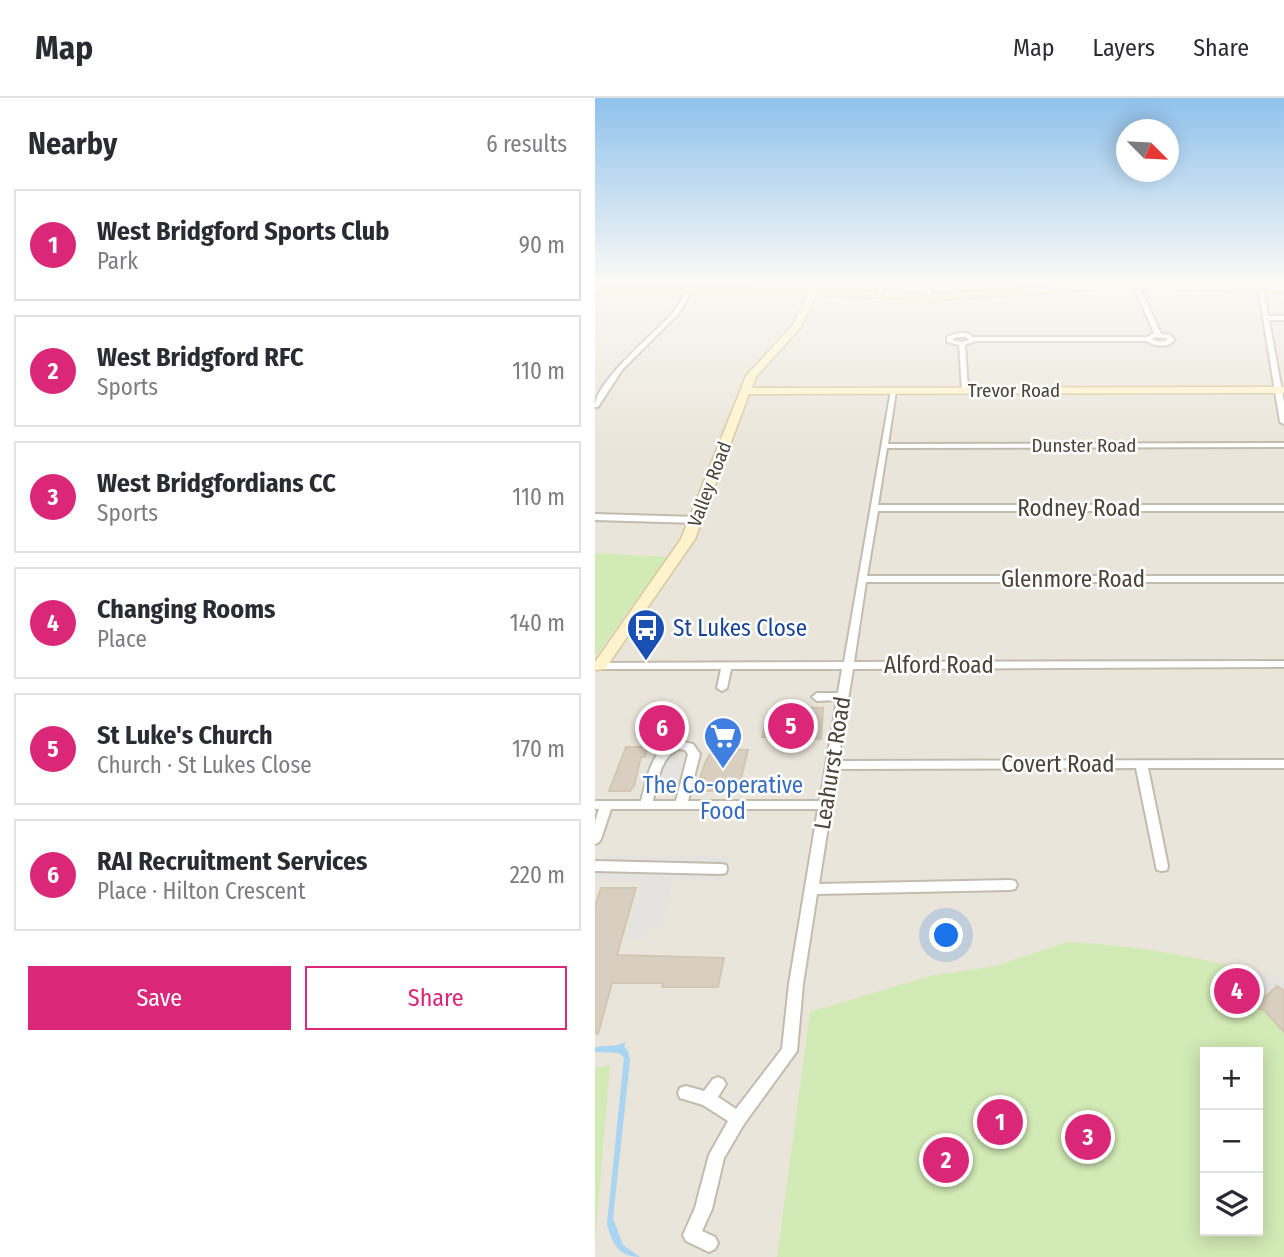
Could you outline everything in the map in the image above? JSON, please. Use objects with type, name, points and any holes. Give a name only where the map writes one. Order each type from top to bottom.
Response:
[{"type":"street","points":[[595,405],[620,369],[653,336]]},
{"type":"street","name":"Valley Road","points":[[597,668],[678,556],[697,520],[751,376],[787,336]]},
{"type":"street","points":[[959,336],[949,338],[951,342],[961,344],[973,339],[1148,339],[1154,336]]},
{"type":"street","points":[[966,336],[973,339]]},
{"type":"street","points":[[1148,339],[1158,344],[1172,341],[1168,336]]},
{"type":"street","points":[[1271,336],[1284,422]]},
{"type":"street","points":[[961,344],[965,390]]},
{"type":"street","name":"Trevor Road","points":[[745,391],[1281,390]]},
{"type":"street","name":"Leahurst Road","points":[[709,1243],[692,1235],[703,1209],[717,1155],[738,1119],[789,1051],[811,888],[893,391]]},
{"type":"street","name":"Dunster Road","points":[[884,446],[1284,445]]},
{"type":"street","name":"Rodney Road","points":[[873,508],[1284,508]]},
{"type":"street","points":[[595,517],[697,520]]},
{"type":"street","name":"Glenmore Road","points":[[862,579],[1284,579]]},
{"type":"street","name":"Alford Road","points":[[597,668],[727,665],[1284,664]]},
{"type":"street","points":[[722,688],[727,665]]},
{"type":"street","points":[[817,697],[843,696]]},
{"type":"street","points":[[646,805],[662,755],[670,748],[682,744],[689,747],[694,754],[681,805]]},
{"type":"street","points":[[1141,764],[1162,866]]},
{"type":"street","name":"Covert Road","points":[[831,765],[1284,764]]},
{"type":"street","points":[[595,839],[601,805],[825,805]]},
{"type":"street","points":[[595,866],[721,869]]},
{"type":"street","points":[[811,888],[1010,885]]},
{"type":"street","points":[[708,1098],[718,1084]]},
{"type":"street","points":[[686,1093],[708,1098],[738,1119]]},
{"type":"shaded area","points":[[595,336],[1284,336],[1284,1257],[595,1257]]},
{"type":"shaded area","points":[[676,754],[676,758],[689,754],[679,789],[669,793],[669,788],[656,794],[665,759]]},
{"type":"shaded area","points":[[607,856],[729,856],[725,881],[672,881],[662,926],[651,926],[642,939],[625,939],[642,881],[595,881],[595,867],[605,863]]},
{"type":"shaded area","points":[[1253,971],[1284,979],[1284,991],[1277,986],[1268,994],[1256,992]]},
{"type":"green space","points":[[595,553],[667,557],[595,657]]},
{"type":"green space","points":[[1067,942],[1177,954],[1284,979],[1284,1257],[777,1257],[810,1012],[930,976],[995,966]]},
{"type":"green space","points":[[610,1065],[595,1243],[595,1068]]},
{"type":"water","points":[[626,1042],[624,1046],[630,1061],[613,1218],[623,1245],[640,1257],[626,1255],[617,1248],[607,1224],[624,1057],[619,1053],[595,1052],[595,1047]]},
{"type":"building","points":[[794,707],[823,708],[821,739],[806,738],[795,745],[788,743],[786,738],[762,737],[765,724],[791,725]]},
{"type":"building","points":[[662,720],[673,729],[657,741],[651,737],[649,745],[636,734]]},
{"type":"building","points":[[626,747],[648,747],[645,757],[641,757],[634,786],[630,791],[609,791]]},
{"type":"building","name":"The Co-operative Food","points":[[713,749],[748,750],[738,791],[700,791],[705,778],[700,778]]},
{"type":"building","points":[[601,888],[636,888],[617,955],[724,958],[718,987],[662,987],[663,983],[612,983],[598,1034],[595,1033],[595,906]]},
{"type":"building","points":[[1221,975],[1253,981],[1253,1008],[1220,1001]]},
{"type":"building","points":[[1277,986],[1284,991],[1284,1032],[1264,1010],[1253,1008]]},
{"type":"place","name":"St Lukes Close","points":[[646,662]]},
{"type":"place","name":"St Luke's Church","points":[[791,726]]},
{"type":"place","name":"RAI Recruitment Services","points":[[662,728]]},
{"type":"place","name":"The Co-operative Food","points":[[723,770]]},
{"type":"place","name":"Changing Rooms","points":[[1237,991]]},
{"type":"place","name":"West Bridgford Sports Club","points":[[1000,1122]]},
{"type":"place","name":"West Bridgfordians CC","points":[[1088,1137]]},
{"type":"place","name":"West Bridgford RFC","points":[[946,1160]]}]
